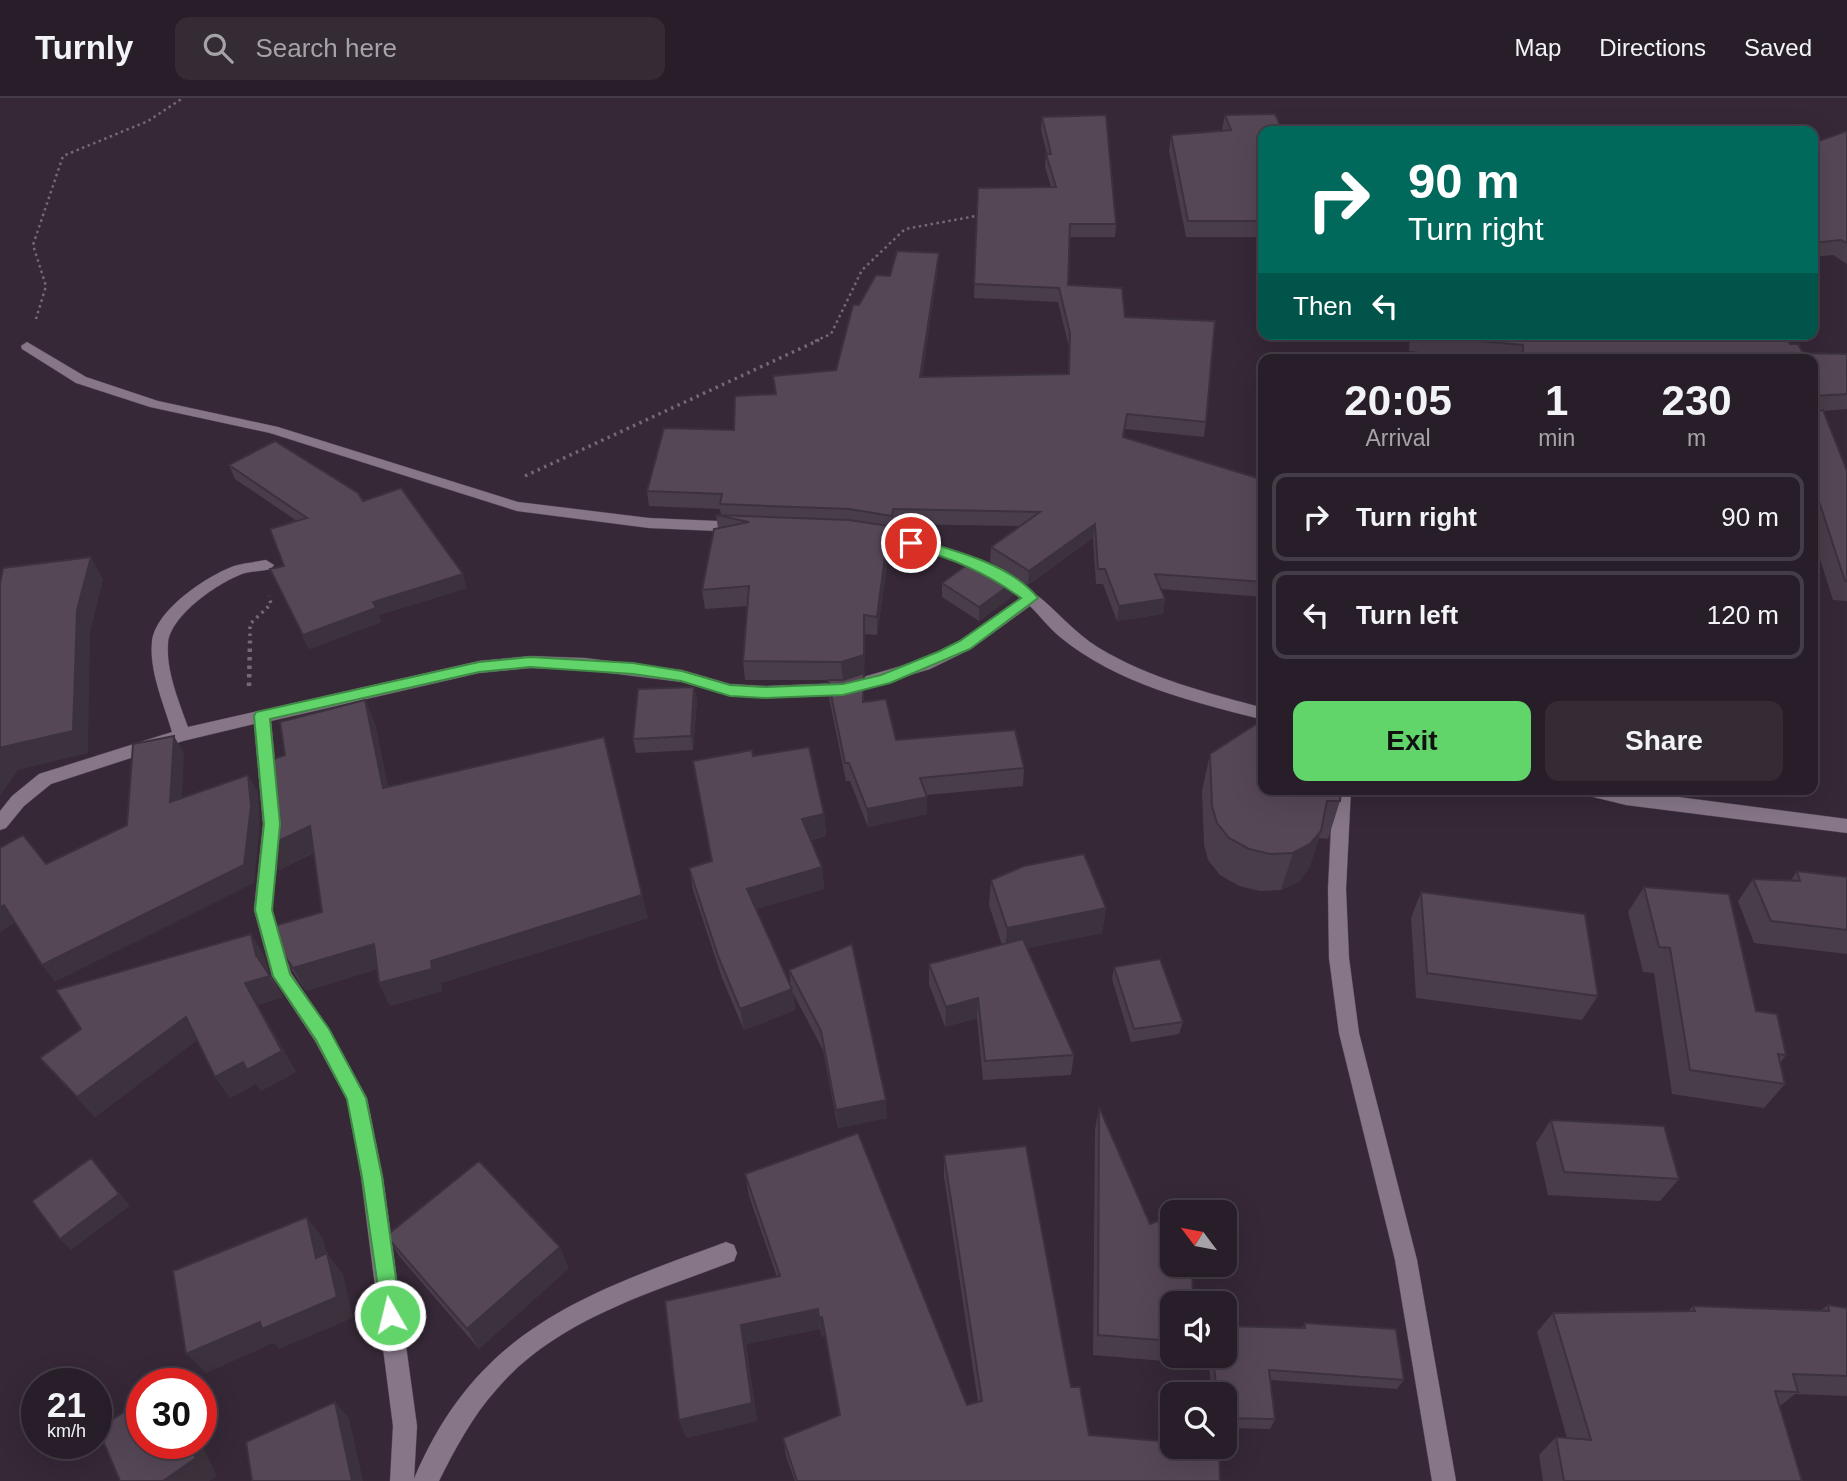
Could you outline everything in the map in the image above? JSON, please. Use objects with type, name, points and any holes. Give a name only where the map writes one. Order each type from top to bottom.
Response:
[{"type":"street","points":[[27,346],[81,380],[155,404],[273,430],[423,475],[480,496],[559,513],[649,523],[756,527]]},
{"type":"street","points":[[850,531],[889,537],[957,555],[999,575],[1031,598],[1069,636],[1118,666],[1167,687],[1258,712]]},
{"type":"street","points":[[182,735],[164,678],[161,636],[176,612],[215,581],[239,570],[266,565]]},
{"type":"street","points":[[0,823],[18,801],[45,779],[182,735],[479,667],[530,662],[633,668],[682,676],[730,690],[766,692],[843,689],[884,679],[965,645],[1031,598]]},
{"type":"street","points":[[256,717],[272,824],[263,910],[282,976],[322,1035],[357,1098],[372,1177],[405,1426],[402,1481]]},
{"type":"street","points":[[1342,795],[1337,889],[1339,958],[1349,1033],[1406,1259],[1444,1481]]},
{"type":"street","points":[[1613,795],[1847,826]]},
{"type":"street","points":[[426,1481],[451,1433],[497,1371],[550,1327],[607,1297],[726,1253]]},
{"type":"path","points":[[27,346],[46,286],[33,244],[64,156],[148,121],[183,98]]},
{"type":"path","points":[[480,496],[831,334],[862,270],[905,229],[976,216]]},
{"type":"path","points":[[256,717],[250,624],[271,604],[266,565]]},
{"type":"building","points":[[1275,114],[1281,126],[1258,126],[1258,221],[1188,221],[1171,135],[1231,130],[1225,115]]},
{"type":"building","points":[[1106,115],[1116,224],[1070,224],[1068,285],[1122,288],[1125,317],[1215,321],[1206,422],[1127,414],[1123,437],[1258,478],[1258,582],[1155,574],[1165,599],[1119,606],[1105,569],[1098,569],[1095,524],[1029,571],[991,547],[1040,512],[893,509],[892,516],[849,509],[720,504],[722,494],[647,491],[664,428],[734,430],[735,396],[776,394],[773,376],[836,370],[853,305],[859,305],[876,275],[890,276],[897,251],[939,253],[920,377],[1069,374],[1070,333],[1059,288],[974,284],[978,188],[1056,187],[1046,154],[1051,154],[1042,117]]},
{"type":"building","points":[[1847,131],[1847,243],[1841,240],[1818,242],[1818,141]]},
{"type":"building","points":[[1468,340],[1788,340],[1790,344],[1798,344],[1803,353],[1847,354],[1847,394],[1818,396],[1818,354],[1523,354],[1523,345]]},
{"type":"building","points":[[1823,410],[1847,471],[1847,581],[1818,498],[1818,412]]},
{"type":"building","points":[[275,441],[358,493],[363,501],[401,488],[463,574],[373,602],[376,608],[303,635],[270,569],[284,566],[270,529],[307,518],[229,465]]},
{"type":"building","points":[[716,515],[849,520],[889,526],[877,617],[864,615],[864,655],[841,662],[743,661],[749,586],[702,590],[714,529],[749,522]]},
{"type":"building","points":[[91,557],[77,610],[73,731],[2,747],[0,751],[0,584],[3,568]]},
{"type":"building","points":[[975,559],[1014,582],[979,607],[942,583]]},
{"type":"building","points":[[864,673],[863,702],[886,699],[896,740],[1015,730],[1024,768],[920,778],[927,797],[867,809],[849,763],[845,763],[828,680],[843,680]]},
{"type":"building","points":[[694,687],[691,736],[633,739],[638,689]]},
{"type":"building","points":[[365,700],[383,788],[604,737],[642,895],[431,961],[432,969],[379,983],[374,944],[293,968],[280,949],[274,926],[322,912],[310,826],[266,847],[272,801],[268,761],[285,755],[280,722]]},
{"type":"building","points":[[1258,723],[1258,795],[1340,795],[1340,801],[1327,801],[1321,831],[1310,844],[1293,853],[1270,854],[1249,849],[1229,838],[1217,823],[1212,806],[1210,754]]},
{"type":"building","points":[[174,736],[170,802],[248,775],[251,806],[244,865],[42,965],[4,905],[0,907],[0,848],[23,835],[46,864],[127,825],[133,744]]},
{"type":"building","points":[[809,747],[824,814],[802,819],[822,867],[747,889],[792,989],[740,1009],[718,956],[689,868],[712,861],[693,761],[752,750],[753,756]]},
{"type":"building","points":[[1084,854],[1106,908],[1007,928],[991,880],[1024,866]]},
{"type":"building","points":[[1797,871],[1847,877],[1847,930],[1771,921],[1753,879],[1800,881]]},
{"type":"building","points":[[1644,887],[1729,894],[1756,1011],[1777,1014],[1786,1055],[1778,1054],[1785,1084],[1690,1070],[1670,948],[1659,947]]},
{"type":"building","points":[[1421,892],[1585,914],[1598,996],[1427,973]]},
{"type":"building","points":[[251,934],[256,955],[270,976],[245,983],[282,1051],[247,1070],[243,1062],[215,1077],[186,1017],[77,1097],[40,1058],[81,1029],[56,990]]},
{"type":"building","points":[[1023,939],[1074,1055],[985,1061],[978,998],[946,1007],[929,964]]},
{"type":"building","points":[[852,944],[886,1100],[836,1110],[821,1031],[789,970]]},
{"type":"building","points":[[1160,959],[1183,1022],[1134,1029],[1114,967]]},
{"type":"building","points":[[1099,1107],[1150,1224],[1160,1220],[1160,1278],[1192,1278],[1193,1291],[1160,1291],[1160,1340],[1098,1335]]},
{"type":"building","points":[[1551,1120],[1664,1126],[1679,1179],[1564,1172]]},
{"type":"building","points":[[858,1133],[967,1405],[982,1401],[944,1155],[1026,1146],[1071,1387],[1080,1387],[1089,1435],[1160,1441],[1160,1459],[1219,1459],[1220,1481],[797,1481],[783,1438],[840,1415],[822,1317],[819,1318],[818,1309],[741,1325],[752,1403],[679,1420],[665,1301],[780,1276],[745,1174]]},
{"type":"building","points":[[91,1158],[119,1194],[60,1239],[32,1201]]},
{"type":"building","points":[[479,1161],[560,1247],[467,1329],[386,1236]]},
{"type":"building","points":[[307,1217],[316,1258],[327,1253],[337,1297],[262,1329],[260,1322],[186,1354],[173,1271]]},
{"type":"building","points":[[1828,1305],[1847,1308],[1847,1376],[1793,1374],[1798,1392],[1775,1391],[1802,1481],[1564,1481],[1556,1437],[1591,1440],[1553,1313],[1695,1311],[1693,1306],[1829,1311]]},
{"type":"building","points":[[1305,1323],[1396,1329],[1404,1380],[1269,1370],[1275,1419],[1237,1418],[1237,1382],[1216,1382],[1214,1368],[1237,1368],[1237,1326],[1305,1328]]},
{"type":"building","points":[[335,1402],[352,1481],[252,1481],[246,1442]]},
{"type":"building","points":[[126,1411],[126,1459],[195,1459],[163,1481],[120,1481],[111,1459],[112,1420]]},
{"type":"route","points":[[390,1315],[372,1177],[357,1098],[322,1035],[282,976],[263,910],[272,824],[262,716],[479,667],[530,662],[633,668],[682,676],[730,690],[766,692],[843,689],[884,679],[945,655],[965,645],[1031,598],[999,575],[957,555],[911,543]]}]
